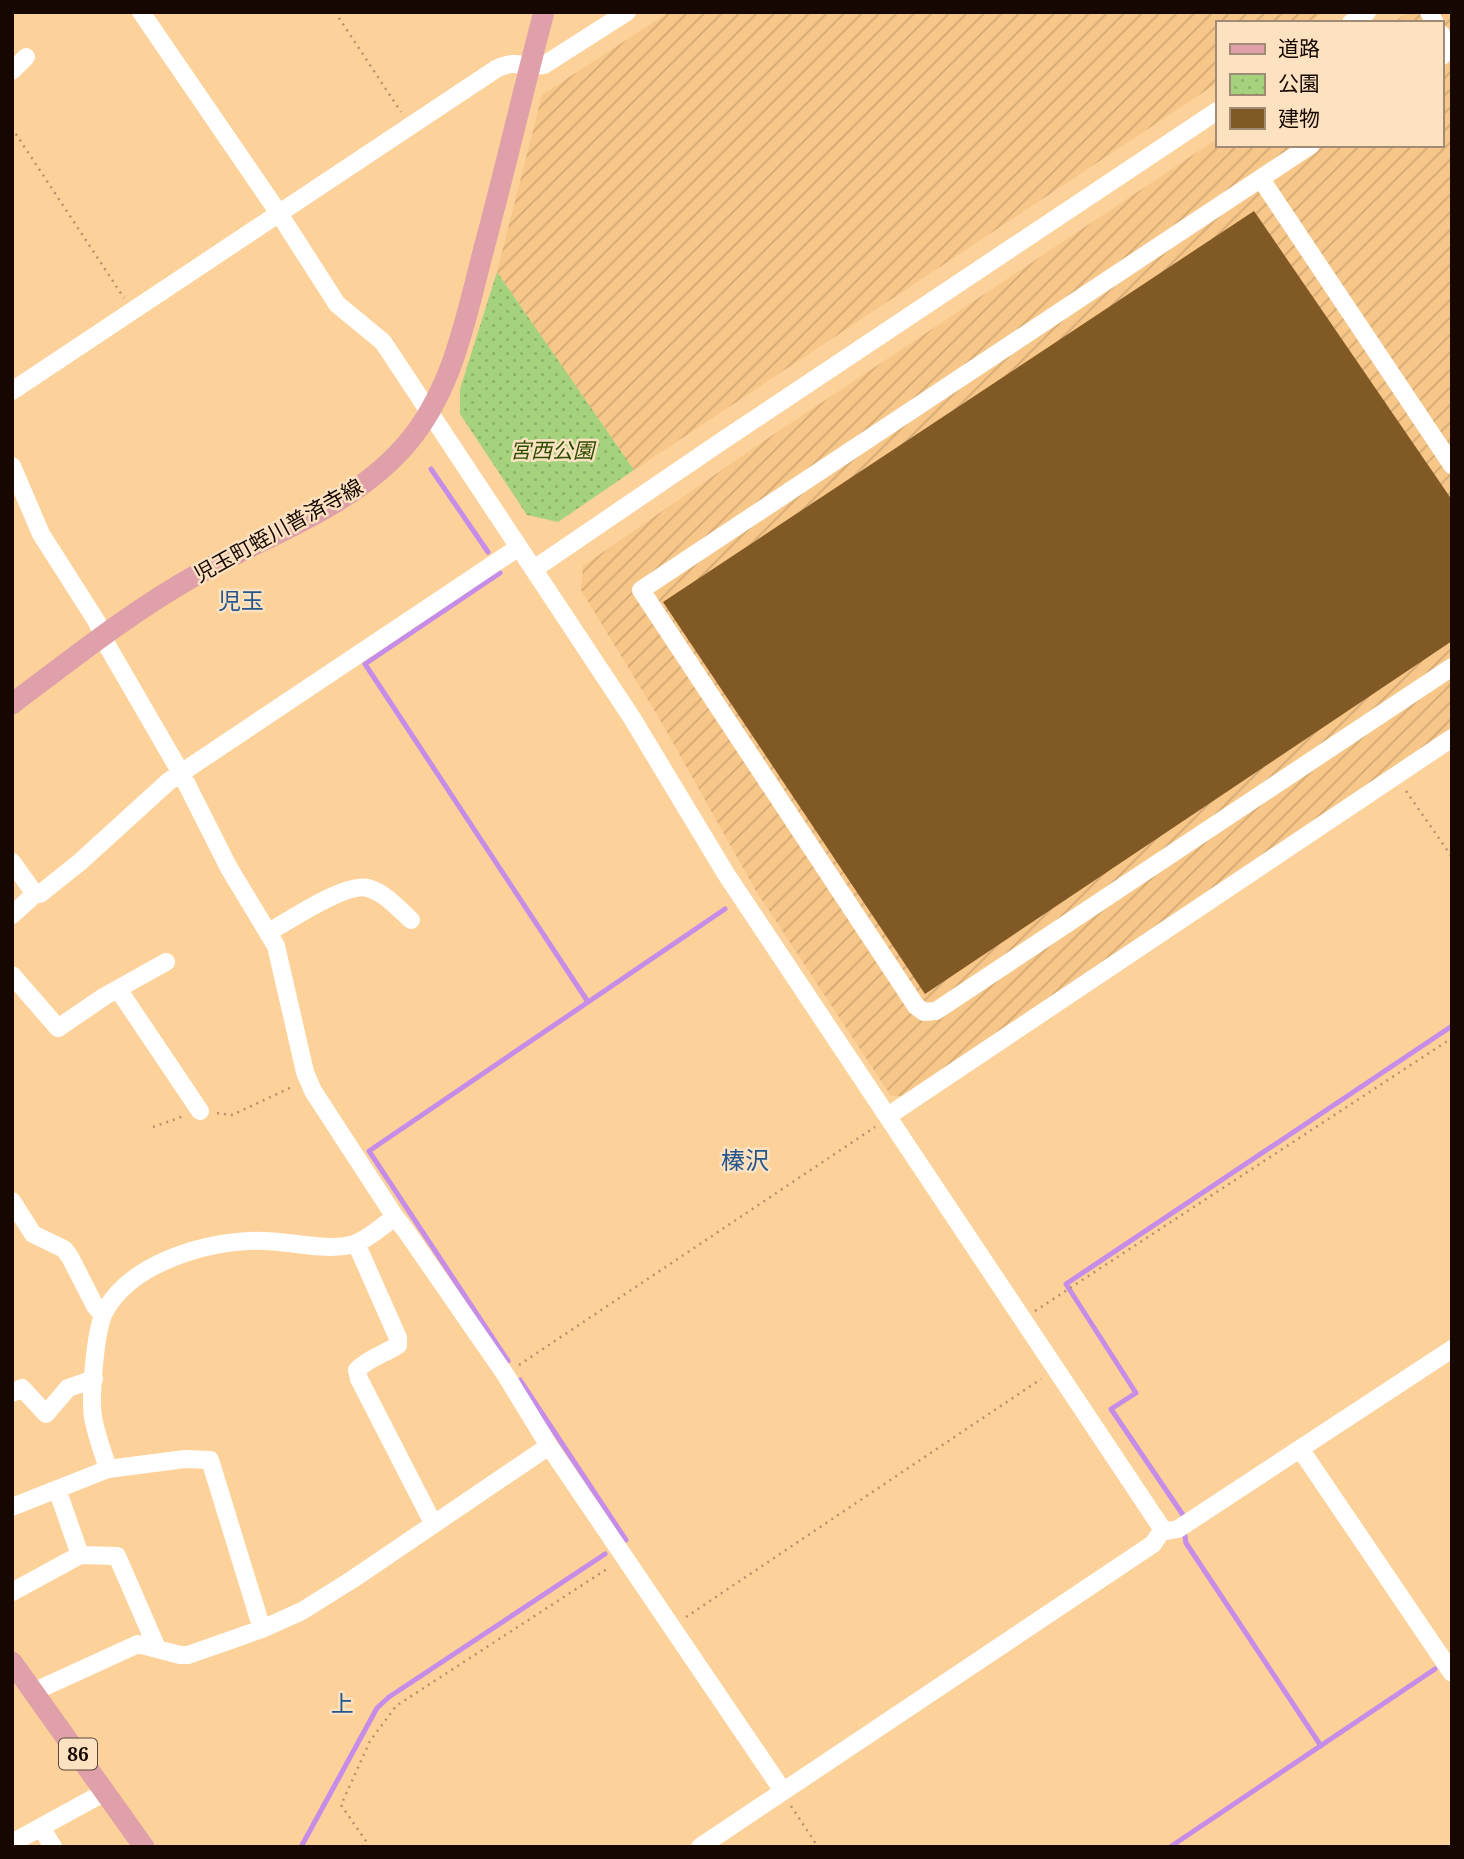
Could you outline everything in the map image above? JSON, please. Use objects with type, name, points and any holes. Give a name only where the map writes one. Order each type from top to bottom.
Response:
[{"type":"main road","name":"児玉町蛭川普済寺線","points":[[12,704],[103,635],[198,573],[355,490],[391,461],[429,414],[458,346],[544,12]]},
{"type":"main road","name":"86","points":[[12,1662],[144,1847]]},
{"type":"street","points":[[141,12],[278,212],[337,304],[383,342],[632,718],[726,874],[1158,1520],[1161,1532]]},
{"type":"street","points":[[12,391],[278,212],[503,66],[518,62],[530,67],[544,65],[627,12]]},
{"type":"street","points":[[12,71],[26,57]]},
{"type":"street","points":[[534,569],[1216,112]]},
{"type":"street","points":[[1308,147],[641,590],[916,1006],[924,1012],[936,1012],[1452,667]]},
{"type":"street","points":[[1261,179],[1452,465]]},
{"type":"street","points":[[12,466],[41,534],[103,635],[181,773],[229,867],[269,932],[281,961],[308,1080],[313,1091],[395,1217],[505,1374],[549,1446],[783,1791]]},
{"type":"street","points":[[12,915],[34,894],[40,894],[80,862],[150,797],[181,773],[519,547]]},
{"type":"street","points":[[888,1116],[1452,738]]},
{"type":"street","points":[[12,862],[34,894]]},
{"type":"street","points":[[269,932],[342,892],[363,887],[379,893],[411,920]]},
{"type":"street","points":[[12,975],[58,1028],[166,962]]},
{"type":"street","points":[[118,989],[200,1111]]},
{"type":"street","points":[[12,1201],[33,1234],[71,1256],[95,1306],[103,1315]]},
{"type":"street","points":[[108,1469],[93,1416],[94,1380],[103,1315],[139,1273],[212,1245],[274,1240],[328,1247],[356,1243],[395,1217]]},
{"type":"street","points":[[356,1243],[398,1338],[398,1345],[357,1370],[359,1379],[433,1524]]},
{"type":"street","points":[[700,1847],[1153,1544],[1161,1532],[1178,1529],[1452,1349]]},
{"type":"street","points":[[12,1393],[22,1388],[46,1414],[68,1388],[94,1380]]},
{"type":"street","points":[[33,1692],[138,1644],[188,1655],[262,1629],[302,1611],[353,1580],[549,1446]]},
{"type":"street","points":[[1301,1450],[1452,1673]]},
{"type":"street","points":[[12,1507],[108,1469],[185,1459],[210,1460],[262,1629]]},
{"type":"street","points":[[57,1489],[80,1555]]},
{"type":"street","points":[[12,1592],[80,1555],[117,1556],[157,1648]]},
{"type":"street","points":[[12,1843],[105,1791]]},
{"type":"street","points":[[41,1827],[53,1847]]},
{"type":"path","points":[[335,12],[410,125]]},
{"type":"path","points":[[12,128],[132,310]]},
{"type":"path","points":[[1396,776],[1452,857]]},
{"type":"path","points":[[1024,1319],[1452,1038]]},
{"type":"path","points":[[153,1127],[200,1111],[232,1115],[308,1080]]},
{"type":"path","points":[[505,1374],[888,1116]]},
{"type":"path","points":[[671,1627],[1057,1369]]},
{"type":"path","points":[[370,1847],[341,1805],[370,1741],[397,1706],[625,1558]]},
{"type":"path","points":[[783,1791],[818,1847]]},
{"type":"shaded area","points":[[669,12],[1324,12],[1311,21],[1216,21],[1216,84],[634,470],[497,272],[542,95]]},
{"type":"shaded area","points":[[1408,12],[1452,12],[1452,728],[902,1096],[891,1096],[756,891],[659,718],[581,590],[583,566],[755,447],[1216,140],[1216,147],[1443,147],[1443,21],[1396,21]]},
{"type":"green space","name":"宮西公園","points":[[497,272],[634,470],[558,522],[527,515],[460,414],[460,389]]},
{"type":"building","points":[[1254,211],[1452,500],[1452,641],[925,994],[663,602]]},
{"type":"waterway","points":[[431,469],[488,552]]},
{"type":"waterway","points":[[500,573],[365,664],[588,1002]]},
{"type":"waterway","points":[[508,1361],[369,1151],[725,909]]},
{"type":"waterway","points":[[1183,1520],[1183,1515],[1111,1409],[1136,1393],[1066,1284],[1452,1026]]},
{"type":"waterway","points":[[520,1380],[626,1540]]},
{"type":"waterway","points":[[1184,1530],[1186,1543],[1321,1746]]},
{"type":"waterway","points":[[301,1847],[377,1708],[389,1697],[605,1554]]},
{"type":"waterway","points":[[1170,1847],[1435,1669]]},
{"type":"district","name":"児玉","points":[[241,600]]},
{"type":"district","name":"榛沢","points":[[745,1159]]},
{"type":"district","name":"上","points":[[342,1703]]}]
